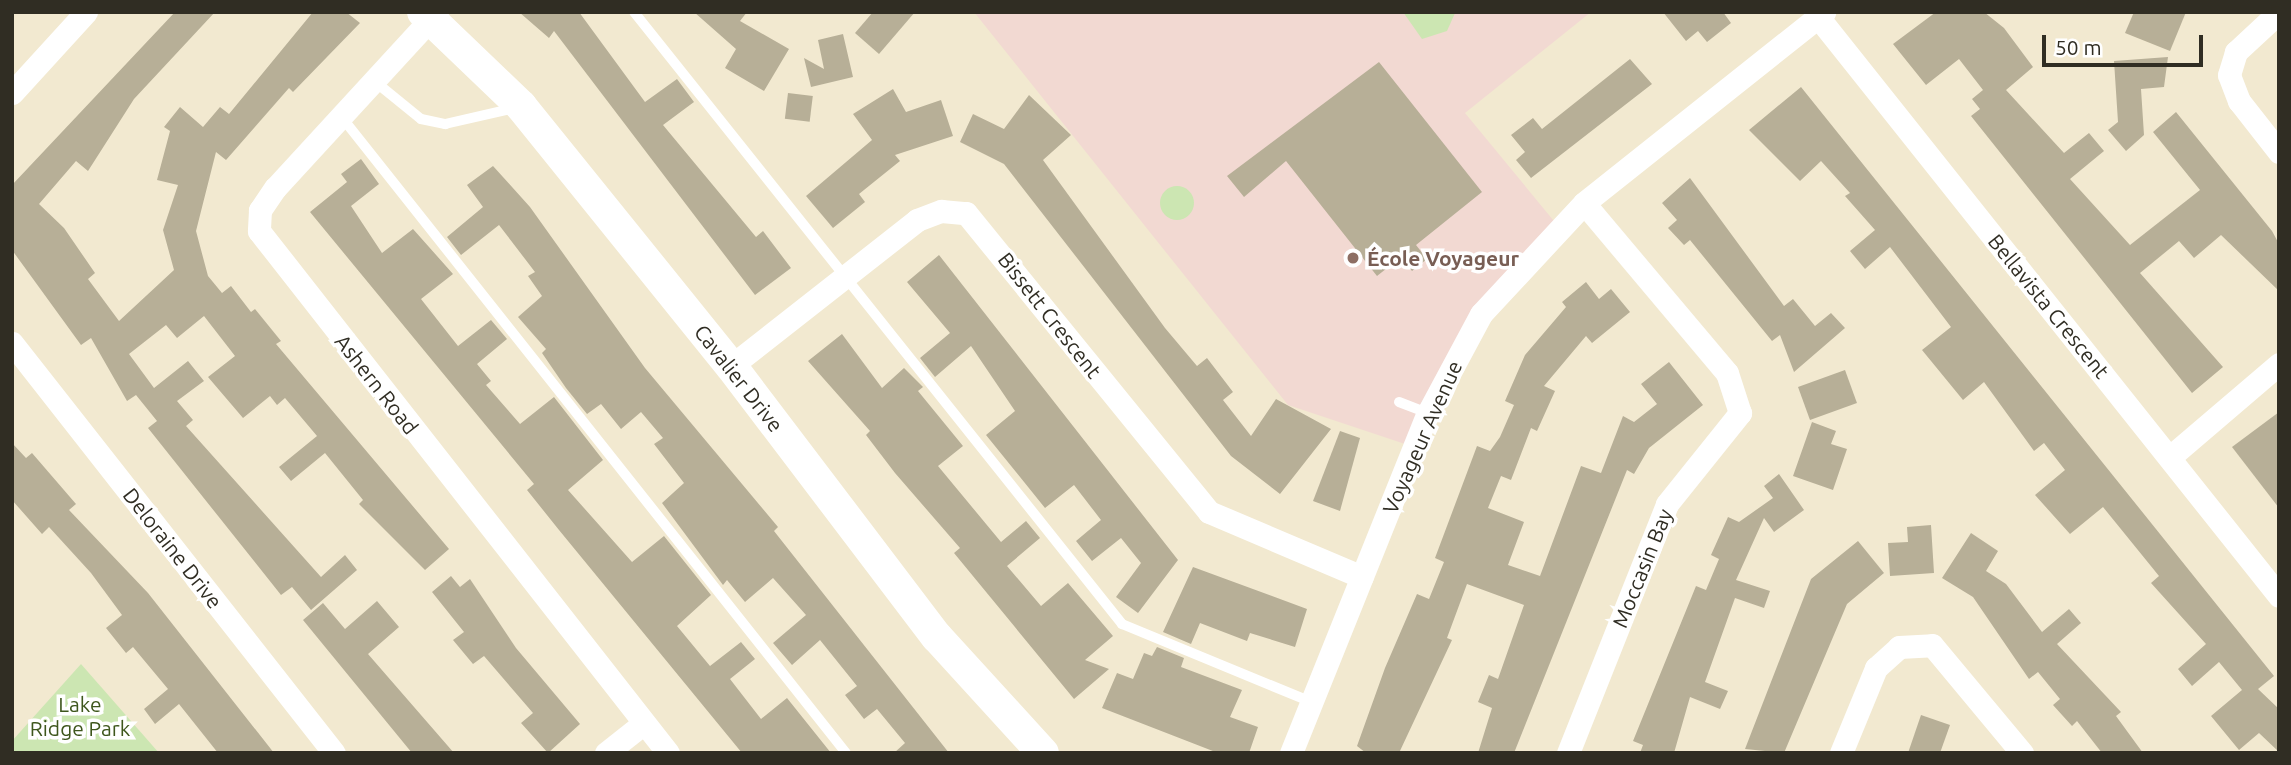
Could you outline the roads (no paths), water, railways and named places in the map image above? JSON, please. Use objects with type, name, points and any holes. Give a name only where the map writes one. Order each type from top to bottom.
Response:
[{"type":"street","points":[[12,93],[86,12]]},
{"type":"street","points":[[2279,12],[2236,52],[2229,75],[2239,101],[2279,152]]},
{"type":"street","name":"Ashern Road","points":[[430,15],[275,188],[260,210],[259,231],[668,753]]},
{"type":"street","name":"Cavalier Drive","points":[[430,15],[522,106],[731,366],[937,637],[1043,753]]},
{"type":"street","name":"Voyageur Avenue","points":[[1291,753],[1428,413],[1481,314],[1584,203],[1821,15]]},
{"type":"street","name":"Bellavista Crescent","points":[[1821,15],[2279,596]]},
{"type":"street","name":"Moccasin Bay","points":[[1568,753],[1667,504],[1740,413],[1727,373],[1584,203]]},
{"type":"street","name":"Bissett Crescent","points":[[731,366],[917,220],[941,211],[965,213],[1209,512],[1362,577]]},
{"type":"street","name":"Deloraine Drive","points":[[12,343],[334,753]]},
{"type":"street","points":[[2171,457],[2279,364]]},
{"type":"street","points":[[1841,753],[1876,668],[1899,646],[1932,645],[2022,753]]},
{"type":"street","points":[[606,753],[644,723]]},
{"type":"lane","points":[[635,12],[1122,624],[1311,702]]},
{"type":"lane","points":[[373,80],[421,119],[445,124],[522,106]]},
{"type":"lane","points":[[340,115],[846,753]]},
{"type":"lane","points":[[1399,402],[1428,413]]},
{"type":"place","name":"École Voyageur","points":[[1353,258]]},
{"type":"park label","name":"Lake Ridge Park","points":[[80,716]]}]
